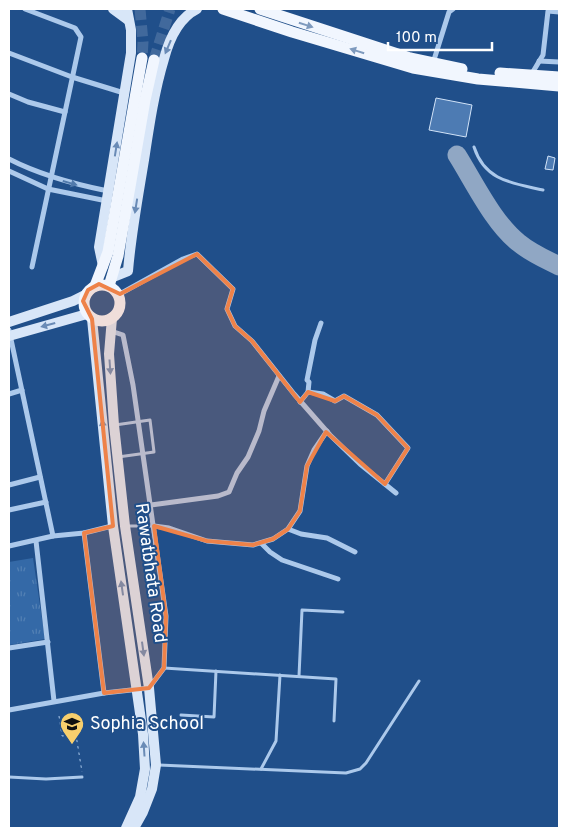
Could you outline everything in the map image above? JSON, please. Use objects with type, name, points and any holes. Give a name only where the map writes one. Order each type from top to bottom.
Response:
[{"type":"main road","points":[[112,9],[128,20]]},
{"type":"main road","points":[[103,266],[99,247],[131,53],[131,30],[127,9]]},
{"type":"main road","points":[[90,317],[84,308],[85,295],[88,290],[99,284],[111,281],[128,271],[130,241],[149,126],[164,58],[173,35],[184,18],[197,9]]},
{"type":"main road","points":[[223,9],[292,32],[413,68],[470,78],[559,86]]},
{"type":"main road","points":[[260,9],[287,13],[410,58],[472,71],[559,77]]},
{"type":"main road","points":[[9,334],[90,317],[104,321],[112,318],[120,307],[118,295],[111,281],[113,254],[145,100],[148,59]]},
{"type":"main road","points":[[96,286],[103,266],[113,254]]},
{"type":"main road","points":[[9,322],[73,301],[85,295]]},
{"type":"main road","name":"Rawatbhata Road","points":[[90,317],[113,526],[143,734],[145,769],[140,797],[126,828]]},
{"type":"main road","name":"Rawatbhata Road","points":[[112,318],[109,354],[114,425],[125,526],[149,688],[156,765],[152,789],[134,828]]},
{"type":"street","points":[[25,9],[75,28],[81,37],[32,267]]},
{"type":"street","points":[[433,63],[449,12],[453,9]]},
{"type":"street","points":[[531,75],[543,55],[548,11],[559,12]]},
{"type":"street","points":[[9,53],[72,77],[125,93]]},
{"type":"street","points":[[539,61],[559,62]]},
{"type":"street","points":[[9,94],[28,102],[65,112]]},
{"type":"street","points":[[9,159],[52,177],[108,196]]},
{"type":"street","points":[[9,171],[48,189],[108,196]]},
{"type":"street","points":[[118,295],[183,259],[197,254],[233,289],[227,308],[235,326],[252,341],[326,432],[360,464],[396,493]]},
{"type":"street","points":[[300,402],[308,392],[309,382],[307,380],[315,340],[321,323]]},
{"type":"street","points":[[9,710],[104,693],[149,688],[164,668],[166,616],[138,421],[123,335],[110,330]]},
{"type":"street","points":[[9,334],[53,536]]},
{"type":"street","points":[[151,505],[218,496],[229,492],[260,431],[264,411],[279,376]]},
{"type":"street","points":[[9,394],[22,390]]},
{"type":"street","points":[[308,392],[323,394],[335,401],[344,396],[376,415],[408,448],[385,484]]},
{"type":"street","points":[[154,526],[169,528],[207,541],[253,545],[273,539],[288,529],[300,511],[307,466],[314,450],[326,432]]},
{"type":"street","points":[[9,485],[40,477]]},
{"type":"street","points":[[9,510],[46,502]]},
{"type":"street","points":[[9,546],[53,536],[113,526]]},
{"type":"street","points":[[288,529],[301,534],[327,538],[355,552]]},
{"type":"street","points":[[84,532],[104,693]]},
{"type":"street","points":[[36,541],[54,701]]},
{"type":"street","points":[[260,543],[282,560],[338,579]]},
{"type":"street","points":[[9,648],[48,642]]},
{"type":"lane","points":[[474,147],[478,159],[488,172],[509,182],[543,190]]},
{"type":"lane","points":[[114,425],[150,420],[154,452],[118,457]]},
{"type":"lane","points":[[125,526],[154,526]]},
{"type":"lane","points":[[299,676],[302,610],[343,612]]},
{"type":"lane","points":[[164,668],[336,679],[334,721]]},
{"type":"lane","points":[[181,715],[214,717],[216,671]]},
{"type":"lane","points":[[260,769],[276,741],[280,675]]},
{"type":"lane","points":[[156,765],[346,774],[360,769],[366,763],[419,681]]},
{"type":"lane","points":[[9,777],[46,779],[82,777]]},
{"type":"path","points":[[59,716],[62,736],[76,735],[82,777]]},
{"type":"highlighted area","points":[[197,254],[233,289],[227,309],[235,326],[252,341],[300,402],[308,392],[335,401],[344,396],[377,415],[408,448],[385,484],[326,432],[307,466],[300,511],[288,529],[273,539],[253,545],[207,541],[154,526],[166,616],[164,668],[149,688],[104,693],[84,533],[113,526],[92,319],[83,301],[88,290],[99,284],[120,294]]},
{"type":"green space","points":[[33,558],[45,639],[9,645],[9,562]]},
{"type":"building","points":[[436,98],[472,105],[466,137],[429,130]]},
{"type":"building","points":[[548,156],[555,158],[553,170],[545,169]]},
{"type":"taxiway","points":[[457,155],[477,190],[510,235],[528,250],[559,266]]},
{"type":"tunnel","points":[[140,9],[143,42],[142,58]]},
{"type":"tunnel","points":[[154,60],[170,9]]},
{"type":"place","name":"Sophia School","points":[[72,745]]}]
